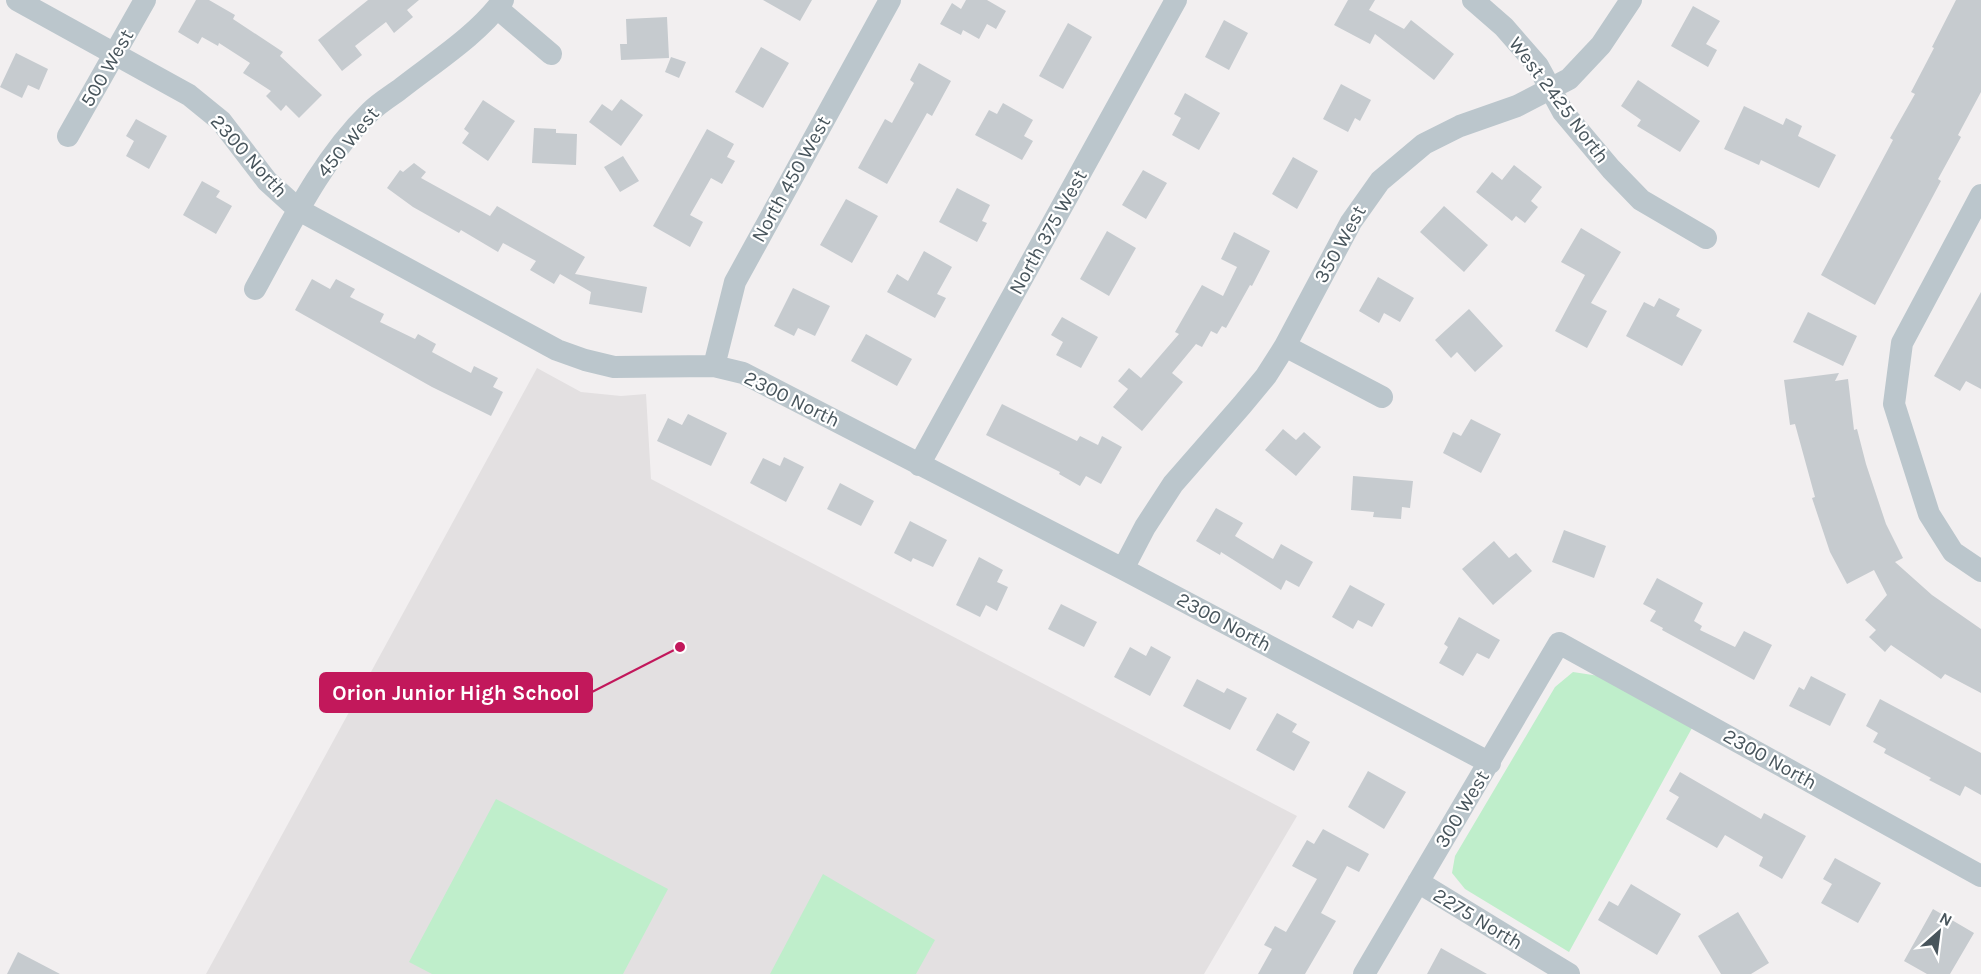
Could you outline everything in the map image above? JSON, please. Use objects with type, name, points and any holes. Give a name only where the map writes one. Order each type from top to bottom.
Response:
[{"type":"street","name":"2300 North","points":[[17,0],[189,95],[220,121],[267,181],[299,210],[557,350],[614,367],[714,366],[743,373],[1123,569],[1490,763]]},
{"type":"street","name":"500 West","points":[[68,136],[145,0]]},
{"type":"street","name":"North 450 West","points":[[714,366],[735,282],[890,0]]},
{"type":"street","name":"North 375 West","points":[[919,465],[1176,0]]},
{"type":"street","name":"West 2425 North","points":[[1473,0],[1504,27],[1538,66],[1563,112],[1611,169],[1641,200],[1706,238]]},
{"type":"street","name":"350 West","points":[[1123,569],[1145,527],[1173,484],[1266,376],[1351,222],[1380,181],[1424,144],[1460,126],[1517,106],[1569,79],[1601,45],[1631,0]]},
{"type":"street","points":[[500,4],[551,54]]},
{"type":"street","name":"450 West","points":[[255,289],[316,180],[340,146],[371,111],[462,41],[500,4]]},
{"type":"street","points":[[1981,195],[1902,343],[1894,404],[1929,514],[1953,552],[1981,572]]},
{"type":"street","points":[[1285,345],[1382,397]]},
{"type":"street","name":"2300 North","points":[[1559,643],[1981,876]]},
{"type":"street","name":"300 West","points":[[1364,974],[1559,643]]},
{"type":"street","name":"2275 North","points":[[1418,882],[1569,974]]},
{"type":"shaded area","points":[[537,368],[581,392],[621,396],[646,394],[651,479],[1297,816],[1204,974],[206,974]]},
{"type":"green space","points":[[1573,672],[1599,676],[1692,728],[1569,952],[1465,889],[1452,873],[1455,856],[1555,687]]},
{"type":"green space","points":[[496,799],[668,889],[623,974],[432,974],[409,962]]},
{"type":"green space","points":[[823,874],[935,940],[916,974],[770,974]]},
{"type":"building","points":[[196,0],[209,0],[235,15],[233,19],[283,52],[280,56],[322,95],[299,118],[286,105],[281,111],[266,96],[271,91],[243,73],[250,63],[219,43],[218,46],[202,37],[198,44],[178,32]]},
{"type":"building","points":[[368,0],[419,0],[407,10],[413,17],[394,33],[386,22],[355,46],[362,55],[342,71],[318,40]]},
{"type":"building","points":[[763,0],[812,0],[800,21]]},
{"type":"building","points":[[966,0],[987,0],[1006,11],[996,29],[987,24],[979,39],[963,30],[961,35],[940,24],[952,3],[961,9]]},
{"type":"building","points":[[1348,0],[1375,0],[1369,10],[1404,29],[1411,20],[1454,54],[1434,80],[1375,34],[1370,44],[1334,25]]},
{"type":"building","points":[[1956,0],[1981,0],[1981,92],[1958,135],[1961,137],[1938,179],[1941,181],[1875,305],[1821,275],[1893,140],[1890,138],[1915,94],[1911,92]]},
{"type":"building","points":[[1693,6],[1720,21],[1706,44],[1717,50],[1708,67],[1671,46]]},
{"type":"building","points":[[667,17],[669,58],[621,60],[620,44],[627,44],[626,19]]},
{"type":"building","points":[[1224,20],[1248,33],[1229,70],[1205,57]]},
{"type":"building","points":[[1068,23],[1092,37],[1063,89],[1039,76]]},
{"type":"building","points":[[761,47],[789,63],[763,108],[735,92]]},
{"type":"building","points":[[16,53],[48,69],[39,90],[28,85],[22,98],[0,87]]},
{"type":"building","points":[[671,57],[686,62],[679,78],[665,72]]},
{"type":"building","points":[[919,63],[951,81],[932,116],[927,113],[887,184],[858,168],[885,119],[892,123],[914,83],[910,80]]},
{"type":"building","points":[[1638,80],[1700,121],[1680,152],[1637,126],[1641,120],[1621,106]]},
{"type":"building","points":[[1341,84],[1371,100],[1360,121],[1355,118],[1348,132],[1323,119]]},
{"type":"building","points":[[1185,93],[1220,113],[1199,150],[1172,135],[1181,118],[1174,114]]},
{"type":"building","points":[[621,99],[643,115],[621,146],[589,122],[602,104],[612,111]]},
{"type":"building","points":[[483,100],[515,121],[488,161],[462,143],[469,133],[464,129]]},
{"type":"building","points":[[1003,103],[1033,120],[1024,136],[1033,141],[1022,160],[975,135],[989,110],[997,114]]},
{"type":"building","points":[[1744,106],[1783,125],[1786,118],[1802,126],[1798,136],[1836,155],[1819,188],[1761,160],[1759,165],[1724,149]]},
{"type":"building","points":[[136,119],[167,136],[149,169],[126,156],[134,141],[126,136]]},
{"type":"building","points":[[534,128],[556,129],[556,133],[577,134],[576,165],[532,163]]},
{"type":"building","points":[[707,129],[734,144],[727,157],[735,161],[722,184],[711,178],[690,215],[703,222],[690,247],[653,226]]},
{"type":"building","points":[[623,156],[639,181],[620,192],[604,167]]},
{"type":"building","points":[[1293,157],[1318,171],[1297,209],[1272,194]]},
{"type":"building","points":[[414,163],[426,172],[421,178],[490,216],[497,206],[585,257],[575,274],[647,287],[642,313],[589,304],[591,292],[560,274],[554,284],[530,270],[536,261],[503,243],[498,252],[461,230],[459,233],[413,207],[387,188],[400,170],[403,172]]},
{"type":"building","points":[[1514,165],[1542,187],[1531,201],[1538,207],[1525,223],[1516,216],[1512,221],[1476,192],[1492,172],[1502,180]]},
{"type":"building","points":[[1143,170],[1167,183],[1146,219],[1122,205]]},
{"type":"building","points":[[202,181],[220,191],[216,197],[232,206],[216,234],[183,215]]},
{"type":"building","points":[[957,188],[990,205],[982,221],[987,223],[977,242],[939,222]]},
{"type":"building","points":[[846,199],[878,216],[852,263],[820,245]]},
{"type":"building","points":[[1444,206],[1488,245],[1464,272],[1420,232]]},
{"type":"building","points":[[1581,228],[1621,252],[1591,303],[1607,311],[1587,348],[1555,331],[1585,275],[1561,262]]},
{"type":"building","points":[[1107,231],[1136,248],[1109,296],[1080,279]]},
{"type":"building","points":[[1234,232],[1270,251],[1226,328],[1222,326],[1217,334],[1211,331],[1202,347],[1196,344],[1172,373],[1183,382],[1142,431],[1113,407],[1128,389],[1118,381],[1129,368],[1141,378],[1179,334],[1175,332],[1202,285],[1223,296],[1237,267],[1221,259]]},
{"type":"building","points":[[924,251],[952,267],[937,294],[946,298],[935,318],[887,292],[897,274],[908,281]]},
{"type":"building","points":[[1378,277],[1414,298],[1400,322],[1384,313],[1379,323],[1359,311]]},
{"type":"building","points":[[312,279],[330,289],[336,279],[355,289],[350,297],[384,314],[380,322],[415,339],[418,334],[436,344],[432,352],[471,373],[474,366],[498,378],[493,387],[503,392],[491,416],[432,387],[295,310]]},
{"type":"building","points":[[793,288],[830,306],[815,336],[798,328],[794,336],[774,326]]},
{"type":"building","points":[[1981,292],[1981,389],[1966,381],[1960,391],[1934,376]]},
{"type":"building","points":[[1659,298],[1680,309],[1676,316],[1702,330],[1682,366],[1626,336],[1644,302],[1654,307]]},
{"type":"building","points":[[1469,309],[1503,346],[1475,372],[1457,352],[1451,358],[1435,340]]},
{"type":"building","points":[[1808,312],[1857,336],[1843,366],[1793,342]]},
{"type":"building","points":[[1062,317],[1098,337],[1081,368],[1056,355],[1063,342],[1051,335]]},
{"type":"building","points":[[866,334],[912,359],[897,386],[851,361]]},
{"type":"building","points":[[1839,373],[1835,381],[1848,379],[1854,430],[1857,429],[1886,524],[1903,558],[1895,562],[1932,595],[1981,629],[1981,693],[1945,674],[1941,679],[1891,645],[1885,652],[1869,637],[1876,630],[1865,620],[1887,595],[1874,570],[1847,584],[1830,552],[1812,498],[1815,497],[1795,424],[1790,425],[1784,380]]},
{"type":"building","points":[[1002,404],[1077,441],[1080,436],[1098,445],[1102,436],[1122,447],[1101,484],[1086,476],[1080,486],[1059,474],[1060,472],[986,435]]},
{"type":"building","points":[[688,414],[727,433],[711,466],[657,441],[668,418],[682,425]]},
{"type":"building","points":[[1471,419],[1501,434],[1481,473],[1443,453],[1453,432],[1461,436]]},
{"type":"building","points":[[1283,429],[1296,440],[1304,432],[1321,447],[1296,476],[1265,450]]},
{"type":"building","points":[[784,457],[804,467],[786,502],[750,483],[763,458],[780,466]]},
{"type":"building","points":[[1353,476],[1413,481],[1410,508],[1402,507],[1401,519],[1373,517],[1374,512],[1351,510]]},
{"type":"building","points":[[840,483],[874,501],[861,526],[827,509]]},
{"type":"building","points":[[1216,508],[1243,523],[1235,536],[1273,559],[1281,544],[1313,562],[1299,587],[1286,580],[1281,590],[1221,552],[1220,555],[1196,541]]},
{"type":"building","points":[[910,521],[947,540],[933,567],[913,558],[911,562],[894,553]]},
{"type":"building","points":[[1564,530],[1606,546],[1594,578],[1552,562]]},
{"type":"building","points":[[1494,541],[1509,558],[1516,553],[1532,571],[1493,605],[1462,569]]},
{"type":"building","points":[[979,557],[1003,570],[997,582],[1008,587],[997,611],[986,605],[980,617],[956,605]]},
{"type":"building","points":[[1657,578],[1703,603],[1694,621],[1702,626],[1700,630],[1735,647],[1744,631],[1772,645],[1754,680],[1662,630],[1663,628],[1650,621],[1656,611],[1643,604]]},
{"type":"building","points":[[1350,585],[1385,604],[1372,627],[1358,620],[1353,629],[1332,617]]},
{"type":"building","points":[[1061,604],[1097,622],[1084,647],[1048,629]]},
{"type":"building","points":[[1459,617],[1500,640],[1489,659],[1477,653],[1463,676],[1439,663],[1448,647],[1444,644]]},
{"type":"building","points":[[1151,646],[1171,657],[1150,696],[1114,677],[1130,647],[1146,656]]},
{"type":"building","points":[[1811,676],[1846,694],[1830,726],[1789,706],[1799,687],[1804,690]]},
{"type":"building","points":[[1197,679],[1224,693],[1227,688],[1247,698],[1230,730],[1183,706]]},
{"type":"building","points":[[1880,699],[1981,753],[1981,795],[1965,786],[1960,796],[1884,753],[1886,749],[1873,742],[1878,733],[1866,726]]},
{"type":"building","points":[[1277,713],[1297,724],[1292,732],[1310,742],[1294,771],[1256,750]]},
{"type":"building","points":[[1368,771],[1406,792],[1384,829],[1348,807]]},
{"type":"building","points":[[1680,772],[1761,819],[1764,813],[1806,836],[1782,879],[1759,866],[1763,857],[1725,835],[1717,848],[1666,819],[1679,797],[1669,791]]},
{"type":"building","points":[[1323,829],[1369,854],[1359,872],[1347,866],[1321,913],[1336,921],[1305,974],[1258,974],[1272,949],[1264,945],[1275,926],[1286,932],[1317,879],[1292,866],[1307,840],[1314,844]]},
{"type":"building","points":[[1835,858],[1881,883],[1858,923],[1821,903],[1832,884],[1823,879]]},
{"type":"building","points":[[1631,884],[1681,914],[1657,955],[1598,920],[1609,901],[1618,906]]},
{"type":"building","points":[[1933,909],[1974,933],[1950,974],[1927,974],[1904,961]]},
{"type":"building","points":[[1738,912],[1769,963],[1751,974],[1721,974],[1698,936]]},
{"type":"building","points":[[1441,948],[1487,974],[1427,974]]},
{"type":"building","points":[[18,952],[60,974],[7,974]]},
{"type":"place","name":"Orion Junior High School","points":[[680,647]]}]
